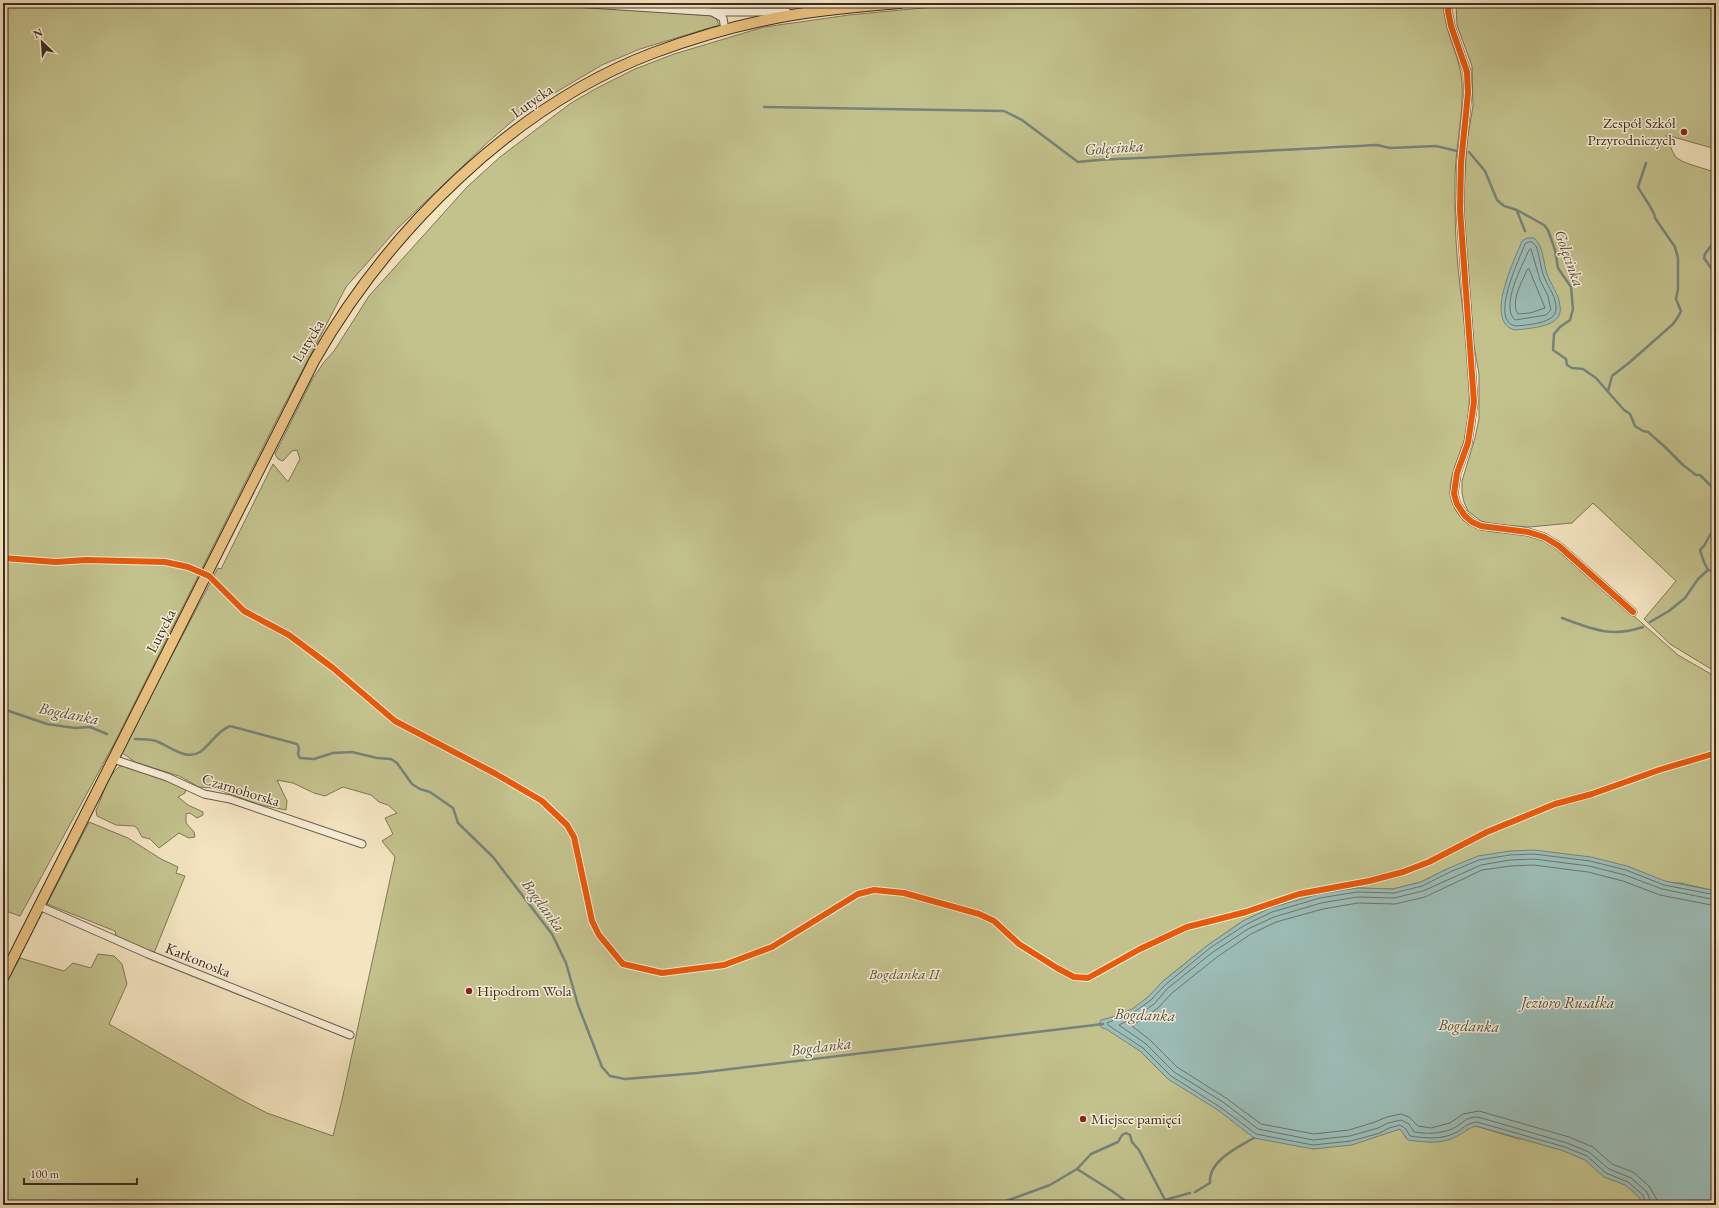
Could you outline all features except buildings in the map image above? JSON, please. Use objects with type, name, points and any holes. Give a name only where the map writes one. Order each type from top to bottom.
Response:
[{"type":"main road","name":"Lutycka","points":[[3,978],[314,361],[353,299],[393,248],[421,216],[462,176],[520,127],[554,103],[592,81],[627,64],[683,43],[725,30],[769,19],[819,11],[900,3]]},
{"type":"street","points":[[574,3],[714,12],[819,11]]},
{"type":"street","points":[[1449,3],[1448,11],[1451,26],[1467,72],[1468,94],[1462,163],[1460,210],[1474,395],[1471,431],[1457,473],[1455,488],[1457,504],[1465,516],[1472,522],[1481,526],[1528,532],[1549,540],[1578,562],[1633,612]]},
{"type":"street","points":[[714,12],[723,18],[725,30]]},
{"type":"street","name":"Czarnohorska","points":[[113,759],[167,777],[204,794],[230,799],[362,844]]},
{"type":"street","name":"Karkonoska","points":[[39,906],[148,954],[350,1035]]},
{"type":"green space","points":[[3,3],[530,3],[715,16],[719,25],[640,49],[602,65],[524,111],[487,143],[397,229],[346,287],[277,419],[115,742],[20,916],[3,910]]},
{"type":"green space","points":[[670,3],[818,3],[758,8]]},
{"type":"green space","name":"Bogdanka II","points":[[975,3],[1444,3],[1446,23],[1461,72],[1462,82],[1462,108],[1455,173],[1455,220],[1469,387],[1469,409],[1465,437],[1451,482],[1451,500],[1455,509],[1470,525],[1490,531],[1522,534],[1535,537],[1557,548],[1678,655],[1716,677],[1716,891],[1680,883],[1449,868],[1421,882],[1393,889],[1357,888],[1243,921],[1208,945],[1162,982],[1386,1131],[1401,1129],[1406,1138],[1438,1126],[1476,1126],[1519,1139],[1546,1134],[1559,1136],[1656,1205],[3,1205],[3,988],[20,958],[64,971],[73,963],[91,968],[98,954],[114,956],[122,964],[127,984],[109,1024],[267,1113],[333,1136],[395,857],[382,841],[393,834],[385,818],[397,813],[388,805],[379,802],[371,795],[343,787],[325,796],[314,793],[293,783],[277,780],[287,801],[286,810],[257,804],[214,788],[199,787],[179,776],[135,762],[121,752],[218,568],[221,569],[273,464],[288,482],[300,459],[297,450],[292,451],[283,461],[278,459],[275,454],[312,380],[324,362],[334,351],[369,296],[467,187],[500,157],[571,103],[635,69],[674,54],[764,27],[849,15]]},
{"type":"green space","points":[[1456,3],[1711,3],[1716,5],[1716,149],[1666,135],[1675,156],[1678,159],[1688,164],[1716,173],[1716,672],[1670,644],[1644,619],[1676,581],[1593,503],[1572,523],[1529,527],[1491,524],[1481,521],[1468,511],[1464,502],[1462,481],[1479,419],[1479,374],[1474,346],[1463,207],[1467,141],[1473,106],[1472,66],[1457,25]]},
{"type":"green space","points":[[123,765],[186,787],[185,793],[178,797],[188,805],[203,812],[203,815],[197,818],[190,813],[186,814],[186,823],[194,832],[195,837],[189,838],[179,833],[159,848],[150,839],[142,837],[137,828],[134,826],[116,825],[97,816],[96,810],[109,779],[118,768]]},
{"type":"green space","points":[[89,822],[128,838],[161,859],[178,867],[176,873],[185,876],[154,953],[116,936],[115,931],[47,904]]},
{"type":"water","points":[[1527,238],[1534,238],[1540,246],[1547,274],[1558,297],[1560,313],[1557,319],[1544,326],[1515,330],[1506,325],[1502,315],[1501,303],[1513,261],[1522,241]]},
{"type":"water","name":"Jezioro Rusałka","points":[[1534,850],[1591,857],[1627,866],[1665,881],[1716,891],[1716,1205],[1643,1205],[1639,1197],[1625,1185],[1604,1177],[1585,1160],[1564,1151],[1476,1126],[1451,1139],[1439,1142],[1408,1140],[1400,1129],[1352,1145],[1313,1149],[1254,1138],[1218,1110],[1168,1079],[1140,1051],[1106,1029],[1102,1028],[1099,1024],[1101,1020],[1116,1016],[1132,1009],[1148,997],[1162,982],[1208,945],[1243,921],[1270,908],[1319,894],[1357,888],[1393,889],[1421,882],[1478,856],[1510,851]]},
{"type":"waterway","name":"Golęcinka","points":[[764,107],[1004,111],[1022,120],[1078,162],[1108,159],[1377,145],[1390,148],[1436,146],[1457,151]]},
{"type":"waterway","name":"Golęcinka","points":[[1469,152],[1485,171],[1497,200],[1504,206],[1517,210],[1544,225],[1548,230],[1555,250],[1558,268],[1571,287],[1573,309],[1570,320],[1560,327],[1554,334],[1553,350],[1566,359],[1567,365],[1572,368],[1583,369],[1596,378],[1624,410],[1630,414],[1635,426],[1648,432],[1683,465],[1696,475],[1700,475],[1716,491]]},
{"type":"waterway","points":[[1608,391],[1612,376],[1673,324],[1681,311],[1676,299],[1678,289],[1678,258],[1675,247],[1655,218],[1651,207],[1638,187],[1646,163]]},
{"type":"waterway","points":[[1517,211],[1525,231]]},
{"type":"waterway","points":[[1716,239],[1705,254],[1704,258],[1716,275]]},
{"type":"waterway","points":[[1716,325],[1714,327],[1716,357]]},
{"type":"waterway","name":"Golęcinka","points":[[1716,524],[1704,546],[1700,550],[1708,570],[1716,572]]},
{"type":"waterway","points":[[1650,622],[1669,611],[1685,598],[1698,579],[1708,570]]},
{"type":"waterway","points":[[1562,618],[1602,631],[1621,632],[1643,627]]},
{"type":"waterway","name":"Bogdanka","points":[[3,709],[47,724],[75,728],[90,727],[107,734]]},
{"type":"waterway","name":"Bogdanka","points":[[135,739],[154,740],[178,752],[189,755],[200,752],[221,731],[230,726],[297,744],[300,758],[314,759],[333,753],[352,752],[377,758],[391,759],[397,763],[412,784],[420,789],[430,792],[453,808],[458,823],[493,857],[552,934],[566,963],[578,1005],[602,1067],[610,1076],[625,1079],[697,1073],[1103,1024]]},
{"type":"waterway","points":[[1077,1169],[1091,1154],[1118,1142],[1122,1135],[1126,1133],[1130,1135],[1132,1142],[1139,1150],[1165,1200],[1190,1193]]},
{"type":"waterway","points":[[1195,1192],[1210,1183],[1211,1175],[1219,1161],[1233,1150],[1254,1138]]},
{"type":"waterway","points":[[998,1204],[1050,1185],[1077,1169],[1127,1202],[1134,1205]]},
{"type":"waterway","points":[[1156,1205],[1165,1200]]},
{"type":"cycle path","points":[[1449,3],[1448,11],[1451,26],[1467,72],[1468,93],[1461,163],[1460,210],[1474,402],[1468,443],[1457,473],[1454,494],[1457,504],[1465,516],[1472,522],[1481,526],[1528,532],[1544,537],[1559,546],[1633,612]]},
{"type":"cycle path","points":[[3,558],[56,562],[86,560],[165,562],[188,567],[209,576],[244,611],[289,635],[333,668],[395,721],[496,774],[542,801],[567,825],[574,837],[592,921],[599,935],[623,964],[662,973],[724,965],[772,947],[858,894],[874,890],[904,893],[979,914],[994,921],[1019,944],[1057,968],[1074,977],[1088,978],[1140,949],[1187,927],[1246,912],[1299,894],[1369,881],[1403,872],[1429,862],[1487,832],[1555,804],[1592,794],[1659,770],[1716,753]]},
{"type":"place","name":"Zespół Szkół Przyrodniczych","points":[[1684,132]]},
{"type":"place","name":"Hipodrom Wola","points":[[469,991]]},
{"type":"place","name":"Miejsce pamięci","points":[[1083,1119]]}]
